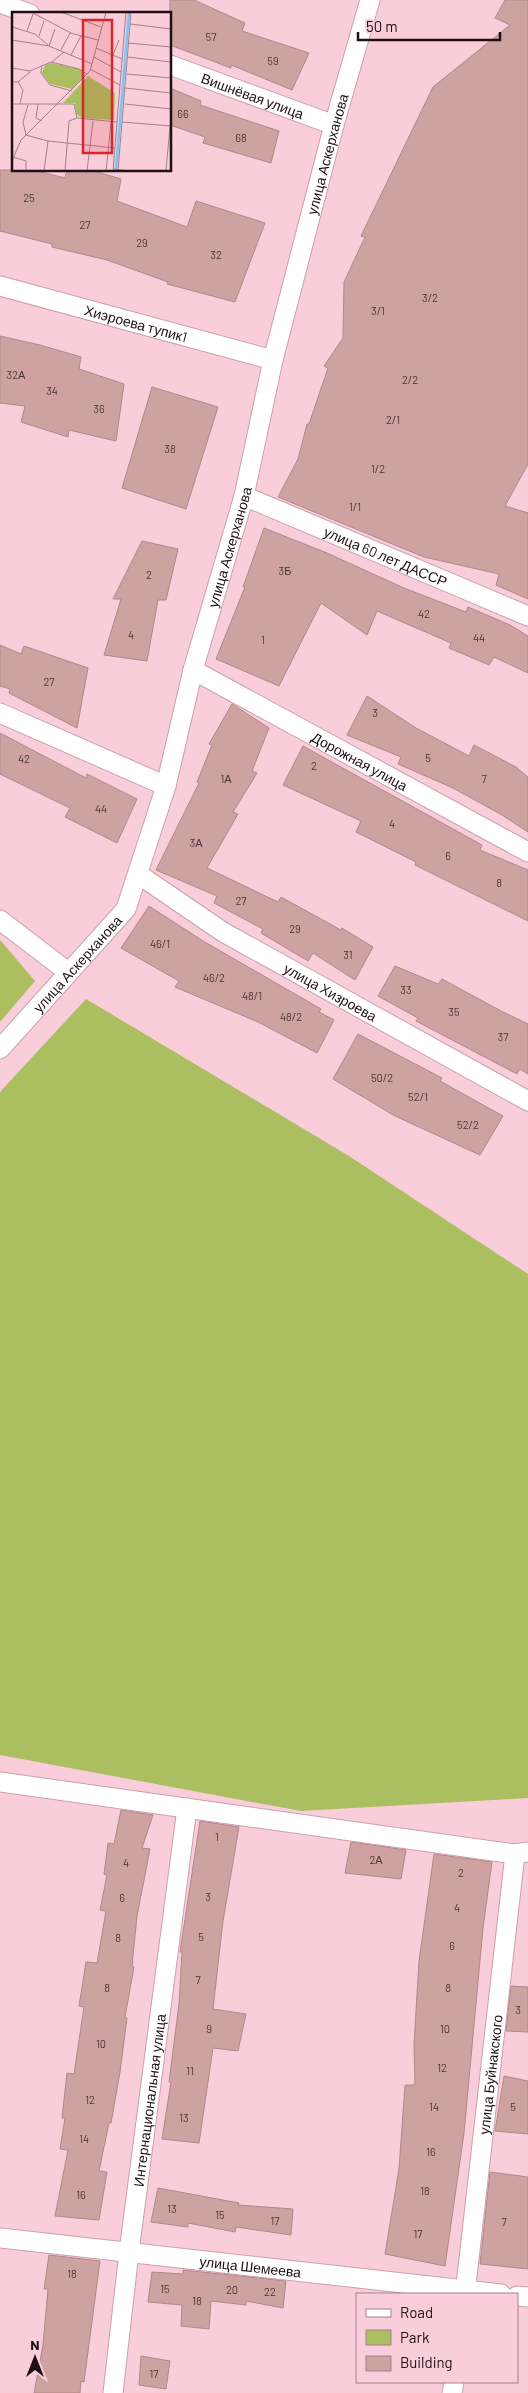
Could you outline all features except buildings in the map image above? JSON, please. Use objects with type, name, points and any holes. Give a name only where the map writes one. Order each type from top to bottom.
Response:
[{"type":"street","name":"улица Аскерханова","points":[[0,1049],[126,909],[166,786],[193,670],[244,496],[273,360],[334,125],[370,0]]},
{"type":"street","points":[[0,3],[25,12]]},
{"type":"street","name":"Вишнёвая улица","points":[[171,65],[334,125]]},
{"type":"street","name":"Хиэроева тупик1","points":[[0,286],[273,360]]},
{"type":"street","name":"улица 60 лет ДАССР","points":[[244,496],[528,616]]},
{"type":"street","name":"Дорожная улица","points":[[193,670],[528,852]]},
{"type":"street","points":[[0,713],[166,786]]},
{"type":"street","name":"улица Хизроева","points":[[138,874],[223,932],[528,1101]]},
{"type":"street","points":[[0,920],[68,972]]},
{"type":"street","points":[[0,1782],[521,1853]]},
{"type":"street","name":"Интернациональная улица","points":[[113,2393],[128,2252],[186,1808]]},
{"type":"street","name":"улица Буйнакского","points":[[465,2293],[521,1853]]},
{"type":"street","name":"улица Шемеева","points":[[0,2238],[465,2293]]},
{"type":"green space","points":[[0,940],[35,981],[0,1022]]},
{"type":"green space","points":[[86,999],[349,1156],[528,1274],[528,1798],[301,1811],[0,1755],[0,1092]]}]
